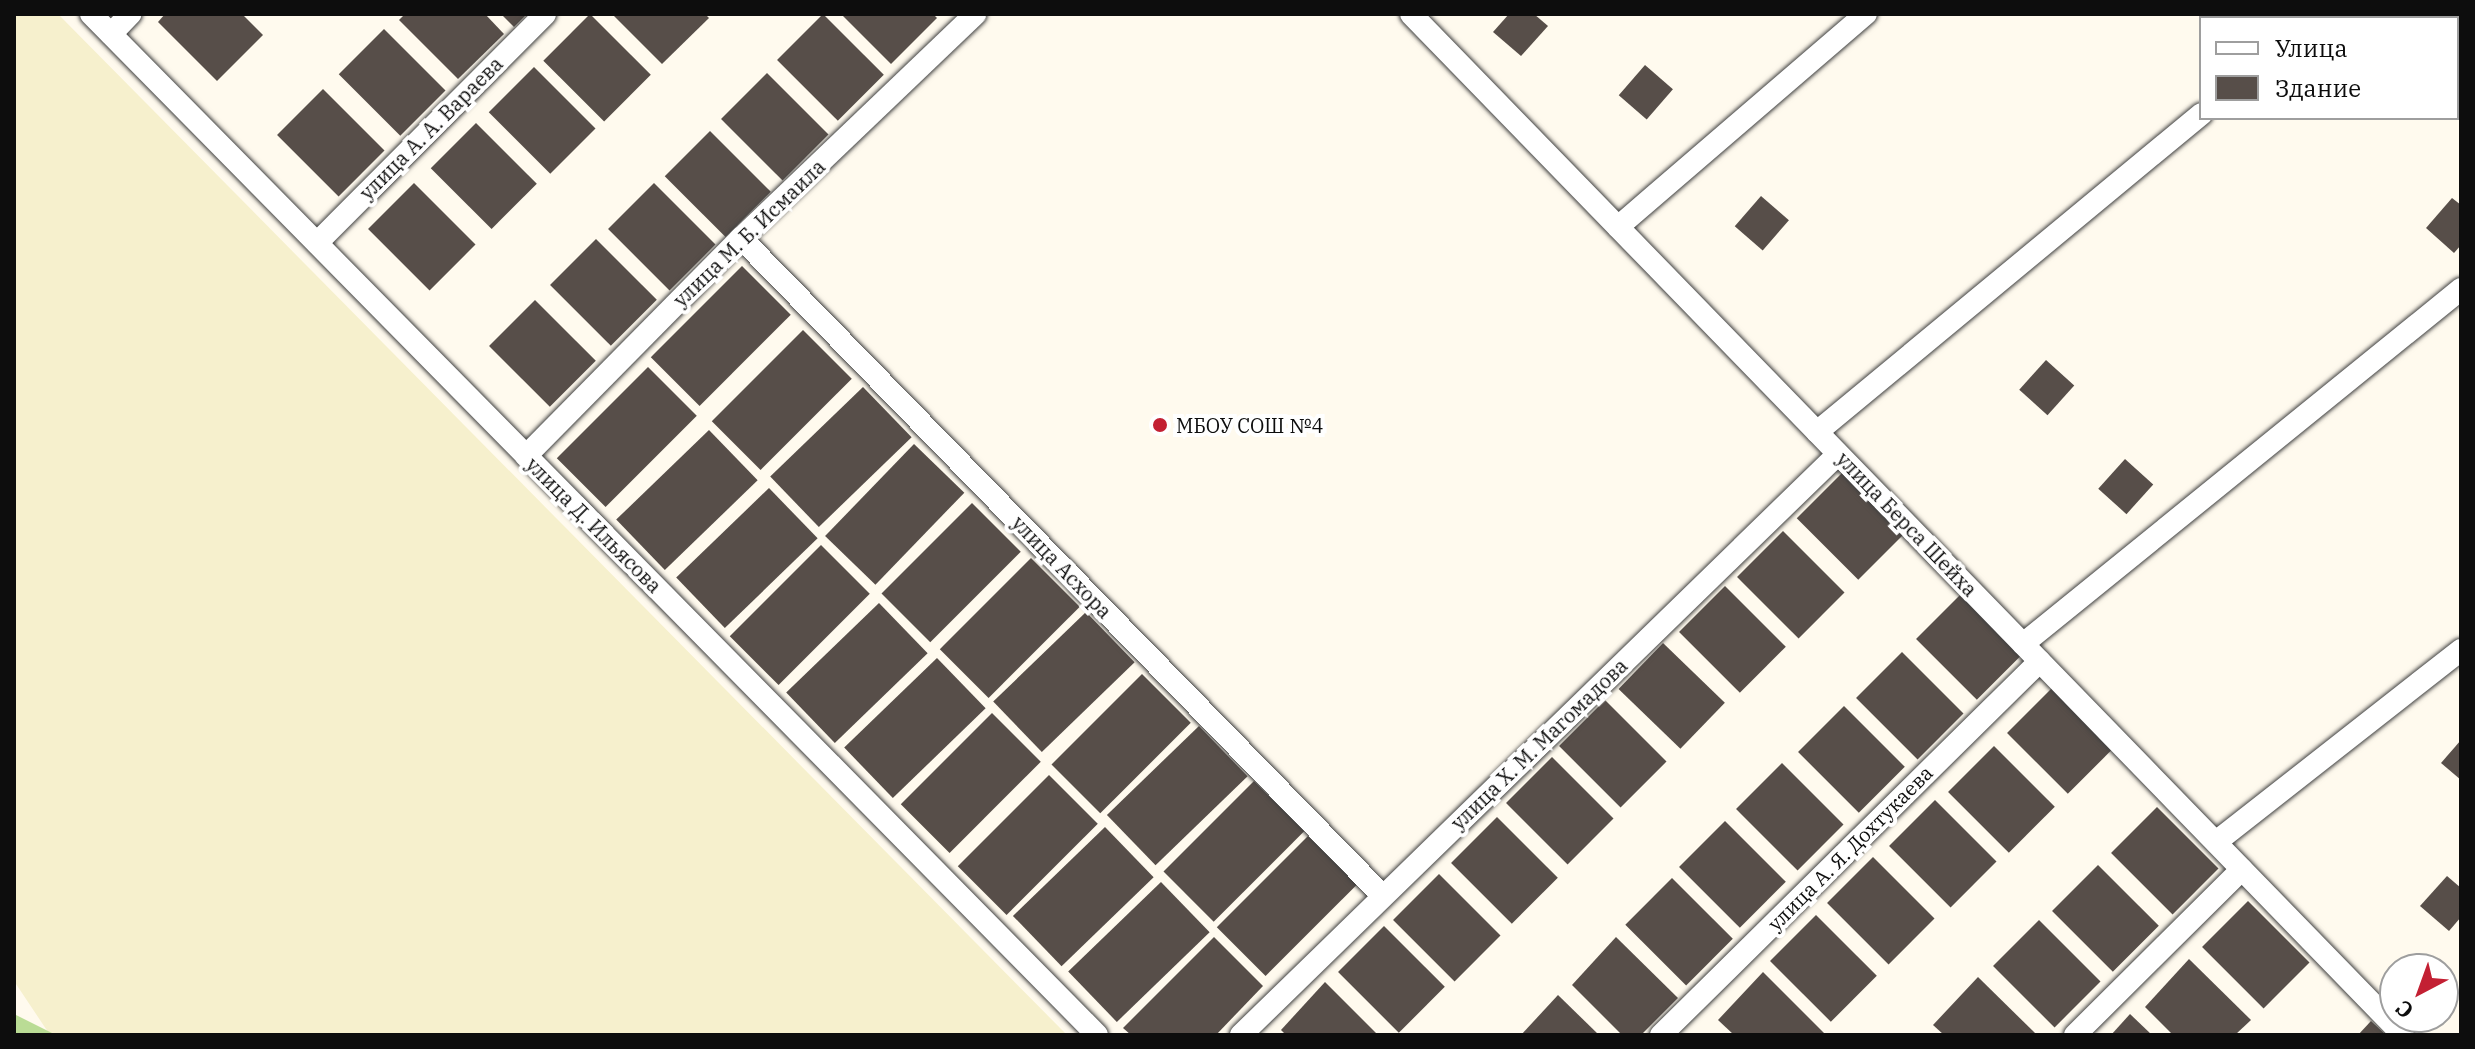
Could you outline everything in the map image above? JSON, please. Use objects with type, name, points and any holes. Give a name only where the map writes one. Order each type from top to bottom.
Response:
[{"type":"street","name":"улица Д. Ильясова","points":[[91,14],[1097,1035]]},
{"type":"street","points":[[111,34],[130,14]]},
{"type":"street","name":"улица А. А. Вараева","points":[[317,243],[545,14]]},
{"type":"street","name":"улица М. Б. Исмаила","points":[[526,456],[741,238],[975,14]]},
{"type":"street","name":"улица Берса Шейха","points":[[1411,14],[2403,1035]]},
{"type":"street","points":[[1618,227],[1866,14]]},
{"type":"street","points":[[1817,432],[2199,116]]},
{"type":"street","name":"улица Асхора","points":[[741,238],[1383,896]]},
{"type":"street","points":[[2023,644],[2461,289]]},
{"type":"street","name":"улица Х. М. Магомадова","points":[[1241,1035],[1838,454]]},
{"type":"street","points":[[2216,842],[2461,650]]},
{"type":"street","name":"улица А. Я. Дохтукаева","points":[[1661,1035],[2040,661]]},
{"type":"street","points":[[2075,1035],[2242,869]]},
{"type":"shaded area","points":[[14,14],[58,14],[1067,1035],[50,1035],[14,981]]},
{"type":"green space","points":[[14,1014],[56,1035],[14,1035]]},
{"type":"building","points":[[165,14],[242,14],[263,35],[217,81],[158,22]]},
{"type":"building","points":[[405,14],[485,14],[504,34],[458,79],[399,20]]},
{"type":"building","points":[[501,14],[527,14],[514,27]]},
{"type":"building","points":[[590,14],[651,75],[604,121],[543,61]]},
{"type":"building","points":[[612,14],[705,14],[709,18],[662,64]]},
{"type":"building","points":[[823,14],[884,75],[838,121],[777,60]]},
{"type":"building","points":[[841,14],[933,14],[937,18],[891,64]]},
{"type":"building","points":[[1509,14],[1534,14],[1548,26],[1521,56],[1493,32]]},
{"type":"building","points":[[384,29],[446,91],[400,136],[339,74]]},
{"type":"building","points":[[1645,65],[1673,89],[1647,119],[1619,95]]},
{"type":"building","points":[[534,67],[596,129],[550,174],[489,112]]},
{"type":"building","points":[[767,73],[829,135],[783,180],[721,119]]},
{"type":"building","points":[[323,89],[385,151],[339,196],[277,135]]},
{"type":"building","points":[[476,123],[537,184],[492,229],[431,168]]},
{"type":"building","points":[[710,131],[771,192],[726,237],[665,176]]},
{"type":"building","points":[[414,183],[476,245],[430,290],[368,229]]},
{"type":"building","points":[[654,183],[716,245],[670,290],[608,229]]},
{"type":"building","points":[[1761,196],[1789,220],[1763,250],[1735,226]]},
{"type":"building","points":[[2452,198],[2461,205],[2461,245],[2454,253],[2426,228]]},
{"type":"building","points":[[596,239],[657,300],[611,346],[550,285]]},
{"type":"building","points":[[742,266],[791,315],[700,406],[651,357]]},
{"type":"building","points":[[535,300],[596,361],[550,407],[489,346]]},
{"type":"building","points":[[803,330],[852,379],[761,470],[712,421]]},
{"type":"building","points":[[2046,360],[2074,385],[2047,415],[2019,390]]},
{"type":"building","points":[[648,367],[697,416],[606,507],[557,458]]},
{"type":"building","points":[[863,387],[912,437],[819,527],[770,477]]},
{"type":"building","points":[[709,430],[758,480],[665,570],[616,520]]},
{"type":"building","points":[[914,444],[964,493],[875,585],[825,536]]},
{"type":"building","points":[[2125,459],[2153,484],[2126,514],[2098,489]]},
{"type":"building","points":[[1842,473],[1904,535],[1858,580],[1797,518]]},
{"type":"building","points":[[769,488],[818,538],[725,628],[676,578]]},
{"type":"building","points":[[972,503],[1021,552],[930,642],[881,594]]},
{"type":"building","points":[[1783,531],[1845,593],[1799,638],[1737,577]]},
{"type":"building","points":[[821,545],[870,594],[779,685],[730,636]]},
{"type":"building","points":[[1031,558],[1080,607],[989,698],[940,649]]},
{"type":"building","points":[[1725,586],[1786,647],[1740,693],[1679,632]]},
{"type":"building","points":[[1962,593],[2023,654],[1977,700],[1916,639]]},
{"type":"building","points":[[879,603],[928,653],[835,743],[786,693]]},
{"type":"building","points":[[1086,612],[1135,662],[1042,752],[993,702]]},
{"type":"building","points":[[1663,643],[1725,703],[1680,749],[1619,689]]},
{"type":"building","points":[[1902,652],[1964,714],[1918,759],[1856,698]]},
{"type":"building","points":[[937,658],[986,708],[893,798],[844,748]]},
{"type":"building","points":[[1142,674],[1191,723],[1100,813],[1051,765]]},
{"type":"building","points":[[2053,687],[2114,748],[2068,794],[2007,733]]},
{"type":"building","points":[[1605,700],[1667,762],[1621,807],[1559,746]]},
{"type":"building","points":[[1844,706],[1905,767],[1859,813],[1798,752]]},
{"type":"building","points":[[992,713],[1041,762],[950,853],[901,804]]},
{"type":"building","points":[[1199,726],[1248,776],[1156,865],[1107,815]]},
{"type":"building","points":[[2461,740],[2461,780],[2441,763]]},
{"type":"building","points":[[1994,746],[2055,807],[2009,853],[1948,792]]},
{"type":"building","points":[[1552,757],[1614,819],[1568,864],[1506,803]]},
{"type":"building","points":[[1782,763],[1844,825],[1798,870],[1736,809]]},
{"type":"building","points":[[1049,775],[1098,824],[1007,915],[958,866]]},
{"type":"building","points":[[1254,781],[1304,831],[1214,922],[1163,872]]},
{"type":"building","points":[[1935,800],[1997,862],[1951,907],[1889,846]]},
{"type":"building","points":[[2157,807],[2219,869],[2173,914],[2111,853]]},
{"type":"building","points":[[1497,817],[1558,878],[1512,924],[1451,863]]},
{"type":"building","points":[[1725,821],[1786,882],[1740,928],[1679,867]]},
{"type":"building","points":[[1105,827],[1154,877],[1062,966],[1013,916]]},
{"type":"building","points":[[1308,836],[1357,885],[1266,976],[1217,927]]},
{"type":"building","points":[[1873,857],[1935,919],[1889,964],[1827,903]]},
{"type":"building","points":[[2098,865],[2159,926],[2113,972],[2052,911]]},
{"type":"building","points":[[1439,874],[1501,936],[1455,981],[1393,920]]},
{"type":"building","points":[[2447,876],[2461,888],[2461,917],[2449,931],[2420,906]]},
{"type":"building","points":[[1672,878],[1733,939],[1686,985],[1625,925]]},
{"type":"building","points":[[1161,882],[1210,932],[1117,1022],[1068,972]]},
{"type":"building","points":[[2248,901],[2310,963],[2264,1008],[2202,947]]},
{"type":"building","points":[[1816,915],[1877,976],[1831,1022],[1770,961]]},
{"type":"building","points":[[2039,920],[2101,982],[2055,1027],[1993,966]]},
{"type":"building","points":[[1384,926],[1445,987],[1399,1033],[1338,972]]},
{"type":"building","points":[[1214,937],[1263,986],[1216,1035],[1131,1035],[1123,1028]]},
{"type":"building","points":[[1616,937],[1678,998],[1641,1035],[1622,1035],[1572,985]]},
{"type":"building","points":[[2189,959],[2251,1020],[2235,1035],[2173,1035],[2145,1007]]},
{"type":"building","points":[[1763,972],[1824,1033],[1822,1035],[1734,1035],[1718,1020]]},
{"type":"building","points":[[1978,977],[2037,1035],[1944,1035],[1933,1025]]},
{"type":"building","points":[[1325,982],[1378,1035],[1286,1035],[1281,1030]]},
{"type":"building","points":[[1558,995],[1599,1035],[1521,1035]]},
{"type":"building","points":[[2130,1014],[2152,1035],[2111,1035]]},
{"type":"building","points":[[2371,1021],[2379,1028],[2379,1033],[2386,1035],[2358,1035]]},
{"type":"place","name":"МБОУ СОШ №4","points":[[1160,425]]}]
